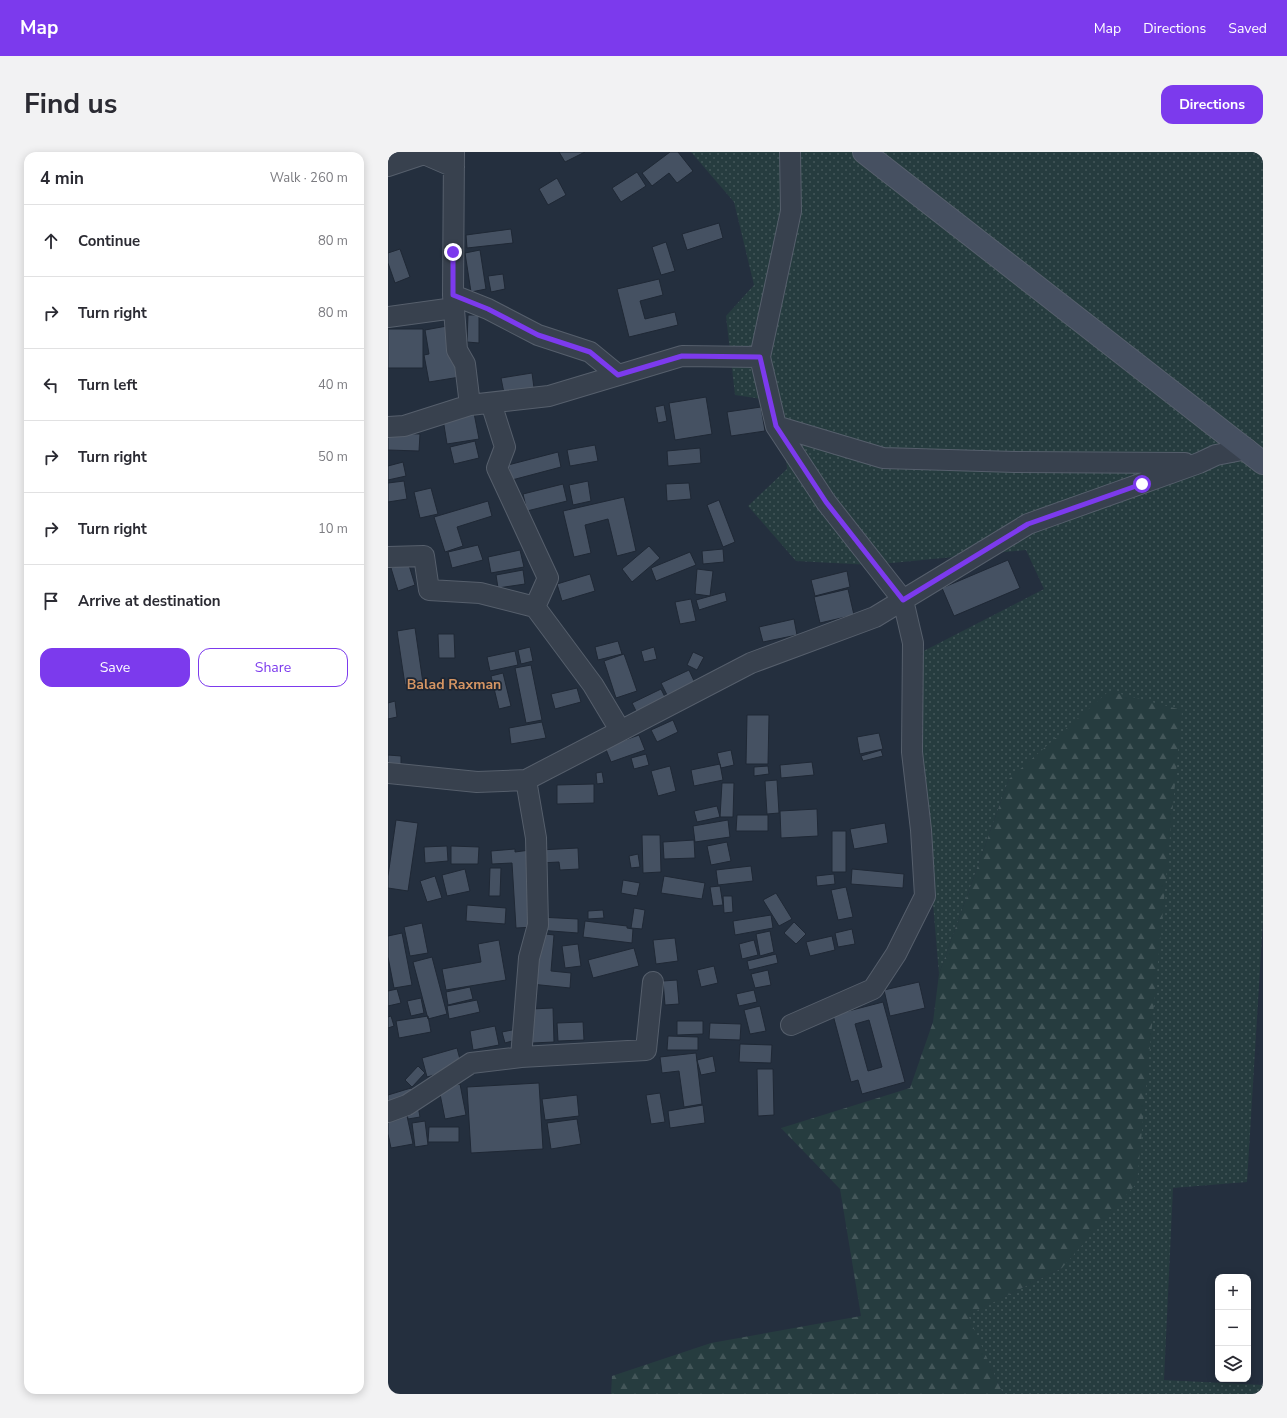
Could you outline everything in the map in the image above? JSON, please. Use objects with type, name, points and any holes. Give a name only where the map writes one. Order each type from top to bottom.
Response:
[{"type":"street","points":[[790,152],[791,211],[760,357],[776,426],[826,502],[903,600],[914,644],[912,752],[921,830],[925,896],[896,954],[873,989],[792,1025]]},
{"type":"street","points":[[864,152],[1247,449],[1263,463]]},
{"type":"street","points":[[388,166],[424,154],[454,159],[454,302],[457,350],[465,364],[470,405]]},
{"type":"street","points":[[388,317],[454,302],[488,309],[538,335],[590,352],[618,375]]},
{"type":"street","points":[[388,428],[404,426],[470,405],[549,396],[682,356],[760,357]]},
{"type":"street","points":[[491,403],[505,447],[497,468],[548,578],[535,607]]},
{"type":"street","points":[[776,426],[883,458],[1015,462],[1199,464]]},
{"type":"street","points":[[388,773],[476,782],[526,780],[751,663],[875,617],[1028,524],[1199,464],[1216,455],[1247,449]]},
{"type":"street","points":[[388,557],[424,556],[429,590],[480,593],[535,607],[593,686],[620,730]]},
{"type":"street","points":[[521,1057],[529,958],[538,925],[536,838],[526,780]]},
{"type":"street","points":[[388,1112],[407,1105],[471,1063],[521,1057],[646,1050],[654,982]]},
{"type":"green space","points":[[691,152],[1263,152],[1263,920],[1247,1182],[1173,1188],[1164,1380],[1263,1385],[1263,1394],[1003,1394],[967,1315],[1062,1268],[1009,779],[939,974],[912,657],[1044,589],[1026,550],[871,565],[796,561],[748,506],[787,469],[782,402],[735,395],[726,316],[754,285],[734,202]]},
{"type":"green space","points":[[1109,691],[1182,710],[1137,1183],[1062,1268],[968,1315],[1003,1394],[611,1394],[612,1376],[711,1343],[861,1316],[840,1189],[781,1128],[910,1088],[933,1022],[939,974],[1009,779]]},
{"type":"building","points":[[559,152],[585,152],[565,162]]},
{"type":"building","points":[[670,152],[678,152],[693,171],[677,183],[669,173],[652,186],[642,173]]},
{"type":"building","points":[[637,172],[646,186],[621,202],[612,188]]},
{"type":"building","points":[[557,178],[566,195],[548,205],[539,189]]},
{"type":"building","points":[[719,223],[723,238],[687,250],[682,234]]},
{"type":"building","points":[[511,229],[513,243],[467,248],[466,235]]},
{"type":"building","points":[[666,242],[675,271],[661,275],[652,247]]},
{"type":"building","points":[[400,249],[410,277],[395,283],[388,263],[388,253]]},
{"type":"building","points":[[480,250],[486,289],[471,292],[465,253]]},
{"type":"building","points":[[503,274],[505,289],[491,292],[488,276]]},
{"type":"building","points":[[659,279],[663,295],[640,301],[645,319],[675,312],[678,325],[629,337],[617,289]]},
{"type":"building","points":[[468,315],[479,315],[479,343],[467,342]]},
{"type":"building","points":[[447,326],[460,377],[429,382],[424,355],[429,354],[425,330]]},
{"type":"building","points":[[388,329],[423,329],[423,368],[388,368]]},
{"type":"building","points":[[532,373],[534,388],[504,393],[501,378]]},
{"type":"building","points":[[706,397],[712,434],[675,440],[669,403]]},
{"type":"building","points":[[664,405],[667,421],[658,423],[655,407]]},
{"type":"building","points":[[761,407],[765,431],[731,436],[727,412]]},
{"type":"building","points":[[474,413],[479,439],[447,444],[443,419]]},
{"type":"building","points":[[388,433],[420,434],[419,451],[388,450]]},
{"type":"building","points":[[475,441],[479,458],[454,464],[450,447]]},
{"type":"building","points":[[595,445],[598,461],[570,466],[567,450]]},
{"type":"building","points":[[700,448],[701,463],[668,466],[667,451]]},
{"type":"building","points":[[558,452],[561,467],[512,480],[508,465]]},
{"type":"building","points":[[403,462],[406,476],[388,480],[388,466]]},
{"type":"building","points":[[404,481],[407,499],[388,502],[388,483]]},
{"type":"building","points":[[588,481],[591,501],[573,505],[569,485]]},
{"type":"building","points":[[689,483],[691,499],[667,501],[666,484]]},
{"type":"building","points":[[563,484],[567,501],[527,511],[523,494]]},
{"type":"building","points":[[431,488],[438,514],[420,518],[414,492]]},
{"type":"building","points":[[624,497],[636,551],[617,556],[608,519],[585,525],[591,553],[574,557],[563,511]]},
{"type":"building","points":[[719,500],[735,542],[723,547],[707,505]]},
{"type":"building","points":[[488,501],[492,516],[457,527],[463,546],[445,552],[434,517]]},
{"type":"building","points":[[478,545],[483,560],[452,568],[448,552]]},
{"type":"building","points":[[649,546],[660,558],[632,582],[622,569]]},
{"type":"building","points":[[723,549],[724,562],[703,564],[702,551]]},
{"type":"building","points":[[520,550],[524,567],[491,573],[488,557]]},
{"type":"building","points":[[690,552],[696,565],[656,581],[651,568]]},
{"type":"building","points":[[1008,560],[1020,588],[954,616],[942,588]]},
{"type":"building","points":[[408,562],[415,585],[398,591],[391,568]]},
{"type":"building","points":[[697,569],[713,571],[710,596],[695,594]]},
{"type":"building","points":[[523,570],[525,584],[498,588],[496,575]]},
{"type":"building","points":[[847,571],[850,587],[815,596],[811,580]]},
{"type":"building","points":[[590,574],[595,591],[562,601],[557,584]]},
{"type":"building","points":[[848,589],[854,615],[820,623],[814,597]]},
{"type":"building","points":[[725,592],[727,601],[699,610],[696,600]]},
{"type":"building","points":[[691,599],[696,621],[680,624],[675,602]]},
{"type":"building","points":[[794,619],[797,635],[763,642],[759,627]]},
{"type":"building","points":[[415,628],[423,683],[405,685],[397,631]]},
{"type":"building","points":[[438,634],[454,634],[455,658],[439,658]]},
{"type":"building","points":[[618,641],[622,654],[598,660],[595,647]]},
{"type":"building","points":[[530,647],[533,661],[521,664],[518,650]]},
{"type":"building","points":[[654,647],[657,659],[644,662],[641,651]]},
{"type":"building","points":[[515,651],[518,665],[490,671],[487,657]]},
{"type":"building","points":[[693,652],[704,657],[697,670],[687,665]]},
{"type":"building","points":[[624,654],[637,691],[616,698],[604,661]]},
{"type":"building","points":[[531,665],[542,720],[526,723],[515,668]]},
{"type":"building","points":[[689,670],[695,683],[668,697],[661,683]]},
{"type":"building","points":[[503,673],[511,706],[499,709],[491,676]]},
{"type":"building","points":[[577,688],[581,702],[555,709],[551,694]]},
{"type":"building","points":[[661,689],[666,699],[637,713],[632,703]]},
{"type":"building","points":[[395,701],[397,717],[388,719],[388,703]]},
{"type":"building","points":[[747,715],[769,715],[768,764],[746,764]]},
{"type":"building","points":[[673,720],[678,732],[657,742],[651,730]]},
{"type":"building","points":[[542,722],[546,738],[511,744],[509,728]]},
{"type":"building","points":[[879,733],[883,749],[860,754],[857,737]]},
{"type":"building","points":[[639,735],[645,750],[611,762],[605,747]]},
{"type":"building","points":[[731,750],[734,765],[721,768],[717,753]]},
{"type":"building","points":[[881,750],[883,756],[863,761],[861,756]]},
{"type":"building","points":[[646,754],[649,765],[634,769],[631,758]]},
{"type":"building","points":[[388,755],[401,756],[401,769],[388,769]]},
{"type":"building","points":[[812,762],[814,775],[781,778],[780,765]]},
{"type":"building","points":[[720,764],[723,780],[694,786],[691,770]]},
{"type":"building","points":[[670,766],[676,791],[658,796],[651,771]]},
{"type":"building","points":[[768,766],[769,774],[754,776],[754,767]]},
{"type":"building","points":[[602,772],[604,783],[597,784],[596,773]]},
{"type":"building","points":[[777,780],[779,813],[767,814],[765,781]]},
{"type":"building","points":[[722,783],[734,783],[733,817],[720,817]]},
{"type":"building","points":[[594,784],[594,803],[557,804],[557,785]]},
{"type":"building","points":[[717,806],[720,817],[697,822],[694,811]]},
{"type":"building","points":[[817,809],[818,836],[781,838],[780,811]]},
{"type":"building","points":[[737,815],[768,815],[768,831],[736,831]]},
{"type":"building","points":[[396,820],[418,823],[408,891],[388,888],[388,876]]},
{"type":"building","points":[[728,820],[730,837],[695,842],[693,826]]},
{"type":"building","points":[[885,823],[888,843],[854,849],[850,829]]},
{"type":"building","points":[[832,831],[846,831],[846,872],[832,872]]},
{"type":"building","points":[[642,835],[660,835],[661,872],[643,873]]},
{"type":"building","points":[[694,840],[695,858],[664,859],[663,842]]},
{"type":"building","points":[[727,842],[731,861],[711,865],[707,846]]},
{"type":"building","points":[[447,846],[448,861],[425,863],[424,847]]},
{"type":"building","points":[[451,846],[479,847],[478,864],[451,864]]},
{"type":"building","points":[[578,848],[579,869],[560,870],[559,862],[540,863],[539,850]]},
{"type":"building","points":[[515,849],[515,852],[530,850],[535,927],[516,928],[512,863],[492,864],[491,851]]},
{"type":"building","points":[[638,854],[640,867],[631,868],[629,856]]},
{"type":"building","points":[[751,866],[753,881],[718,885],[716,870]]},
{"type":"building","points":[[490,868],[501,868],[500,896],[489,896]]},
{"type":"building","points":[[465,869],[470,891],[447,896],[442,875]]},
{"type":"building","points":[[852,869],[904,874],[903,888],[851,884]]},
{"type":"building","points":[[834,874],[835,884],[817,886],[816,876]]},
{"type":"building","points":[[435,876],[442,898],[427,902],[420,881]]},
{"type":"building","points":[[664,876],[705,883],[702,899],[661,893]]},
{"type":"building","points":[[623,880],[640,883],[637,896],[621,893]]},
{"type":"building","points":[[720,886],[723,905],[713,906],[710,887]]},
{"type":"building","points":[[846,887],[853,917],[838,920],[831,890]]},
{"type":"building","points":[[776,893],[792,919],[779,926],[763,900]]},
{"type":"building","points":[[723,896],[732,896],[733,912],[724,913]]},
{"type":"building","points":[[467,905],[506,908],[505,924],[466,921]]},
{"type":"building","points":[[634,908],[645,910],[642,929],[631,928]]},
{"type":"building","points":[[603,910],[604,918],[588,919],[588,911]]},
{"type":"building","points":[[771,915],[773,928],[735,935],[733,921]]},
{"type":"building","points":[[539,917],[578,919],[578,933],[538,930]]},
{"type":"building","points":[[585,921],[627,926],[627,928],[633,929],[632,943],[583,937]]},
{"type":"building","points":[[794,922],[806,934],[796,944],[784,933]]},
{"type":"building","points":[[422,923],[428,953],[410,956],[404,927]]},
{"type":"building","points":[[852,929],[855,944],[838,947],[835,933]]},
{"type":"building","points":[[770,931],[774,952],[760,956],[756,934]]},
{"type":"building","points":[[402,933],[412,985],[394,988],[388,957],[388,936]]},
{"type":"building","points":[[537,933],[554,935],[551,971],[571,973],[570,988],[531,984]]},
{"type":"building","points":[[832,936],[835,950],[810,956],[806,942]]},
{"type":"building","points":[[675,938],[678,961],[656,964],[653,940]]},
{"type":"building","points":[[499,940],[506,980],[446,990],[442,969],[481,962],[478,944]]},
{"type":"building","points":[[754,940],[758,955],[742,959],[739,944]]},
{"type":"building","points":[[578,944],[581,966],[565,968],[562,946]]},
{"type":"building","points":[[634,948],[639,966],[593,978],[588,960]]},
{"type":"building","points":[[776,954],[778,963],[749,970],[747,961]]},
{"type":"building","points":[[432,957],[447,1014],[428,1019],[413,962]]},
{"type":"building","points":[[714,966],[718,983],[701,987],[697,970]]},
{"type":"building","points":[[768,970],[771,985],[755,988],[751,974]]},
{"type":"building","points":[[677,980],[679,1004],[665,1005],[663,981]]},
{"type":"building","points":[[919,982],[925,1008],[890,1016],[884,990]]},
{"type":"building","points":[[470,987],[473,999],[448,1005],[446,992]]},
{"type":"building","points":[[397,989],[401,1003],[388,1006],[388,991]]},
{"type":"building","points":[[754,990],[757,1002],[739,1006],[736,994]]},
{"type":"building","points":[[421,998],[424,1013],[411,1016],[407,1001]]},
{"type":"building","points":[[477,1000],[480,1012],[449,1019],[447,1006]]},
{"type":"building","points":[[883,1002],[905,1082],[862,1094],[858,1080],[851,1082],[833,1015]],"holes":[[[869,1020],[882,1067],[868,1071],[855,1024]]]},
{"type":"building","points":[[760,1006],[766,1031],[750,1034],[744,1010]]},
{"type":"building","points":[[553,1008],[554,1042],[532,1043],[531,1009]]},
{"type":"building","points":[[391,1016],[394,1026],[388,1028],[388,1017]]},
{"type":"building","points":[[428,1016],[431,1032],[399,1038],[396,1021]]},
{"type":"building","points":[[677,1021],[703,1021],[703,1034],[677,1035]]},
{"type":"building","points":[[583,1022],[584,1040],[558,1041],[557,1023]]},
{"type":"building","points":[[710,1023],[741,1024],[740,1040],[709,1039]]},
{"type":"building","points":[[495,1026],[499,1045],[473,1050],[470,1031]]},
{"type":"building","points":[[517,1029],[519,1039],[505,1043],[502,1032]]},
{"type":"building","points":[[668,1036],[698,1037],[698,1050],[667,1050]]},
{"type":"building","points":[[740,1044],[772,1045],[771,1063],[739,1062]]},
{"type":"building","points":[[457,1048],[462,1067],[427,1077],[422,1058]]},
{"type":"building","points":[[696,1053],[702,1104],[684,1107],[679,1071],[662,1073],[660,1057]]},
{"type":"building","points":[[713,1056],[716,1072],[701,1075],[697,1060]]},
{"type":"building","points":[[418,1066],[425,1073],[412,1087],[405,1080]]},
{"type":"building","points":[[757,1069],[773,1069],[774,1115],[758,1116]]},
{"type":"building","points":[[539,1083],[543,1149],[471,1153],[467,1087]]},
{"type":"building","points":[[460,1084],[466,1115],[445,1119],[439,1089]]},
{"type":"building","points":[[411,1088],[414,1097],[388,1105],[388,1095]]},
{"type":"building","points":[[660,1093],[665,1122],[651,1124],[646,1095]]},
{"type":"building","points":[[577,1095],[579,1116],[545,1120],[542,1099]]},
{"type":"building","points":[[703,1105],[705,1123],[670,1128],[668,1111]]},
{"type":"building","points":[[418,1106],[420,1117],[408,1119],[406,1108]]},
{"type":"building","points":[[407,1116],[413,1144],[391,1148],[388,1134],[388,1119]]},
{"type":"building","points":[[577,1119],[581,1144],[551,1149],[547,1123]]},
{"type":"building","points":[[425,1121],[428,1145],[415,1147],[412,1123]]},
{"type":"building","points":[[429,1127],[459,1127],[459,1142],[428,1142]]},
{"type":"district","name":"Balad Raxman","points":[[454,684]]},
{"type":"route","points":[[453,252],[453,295],[488,309],[538,335],[590,352],[618,375],[682,356],[760,357],[776,426],[826,502],[903,600],[1028,524],[1142,484]]}]
